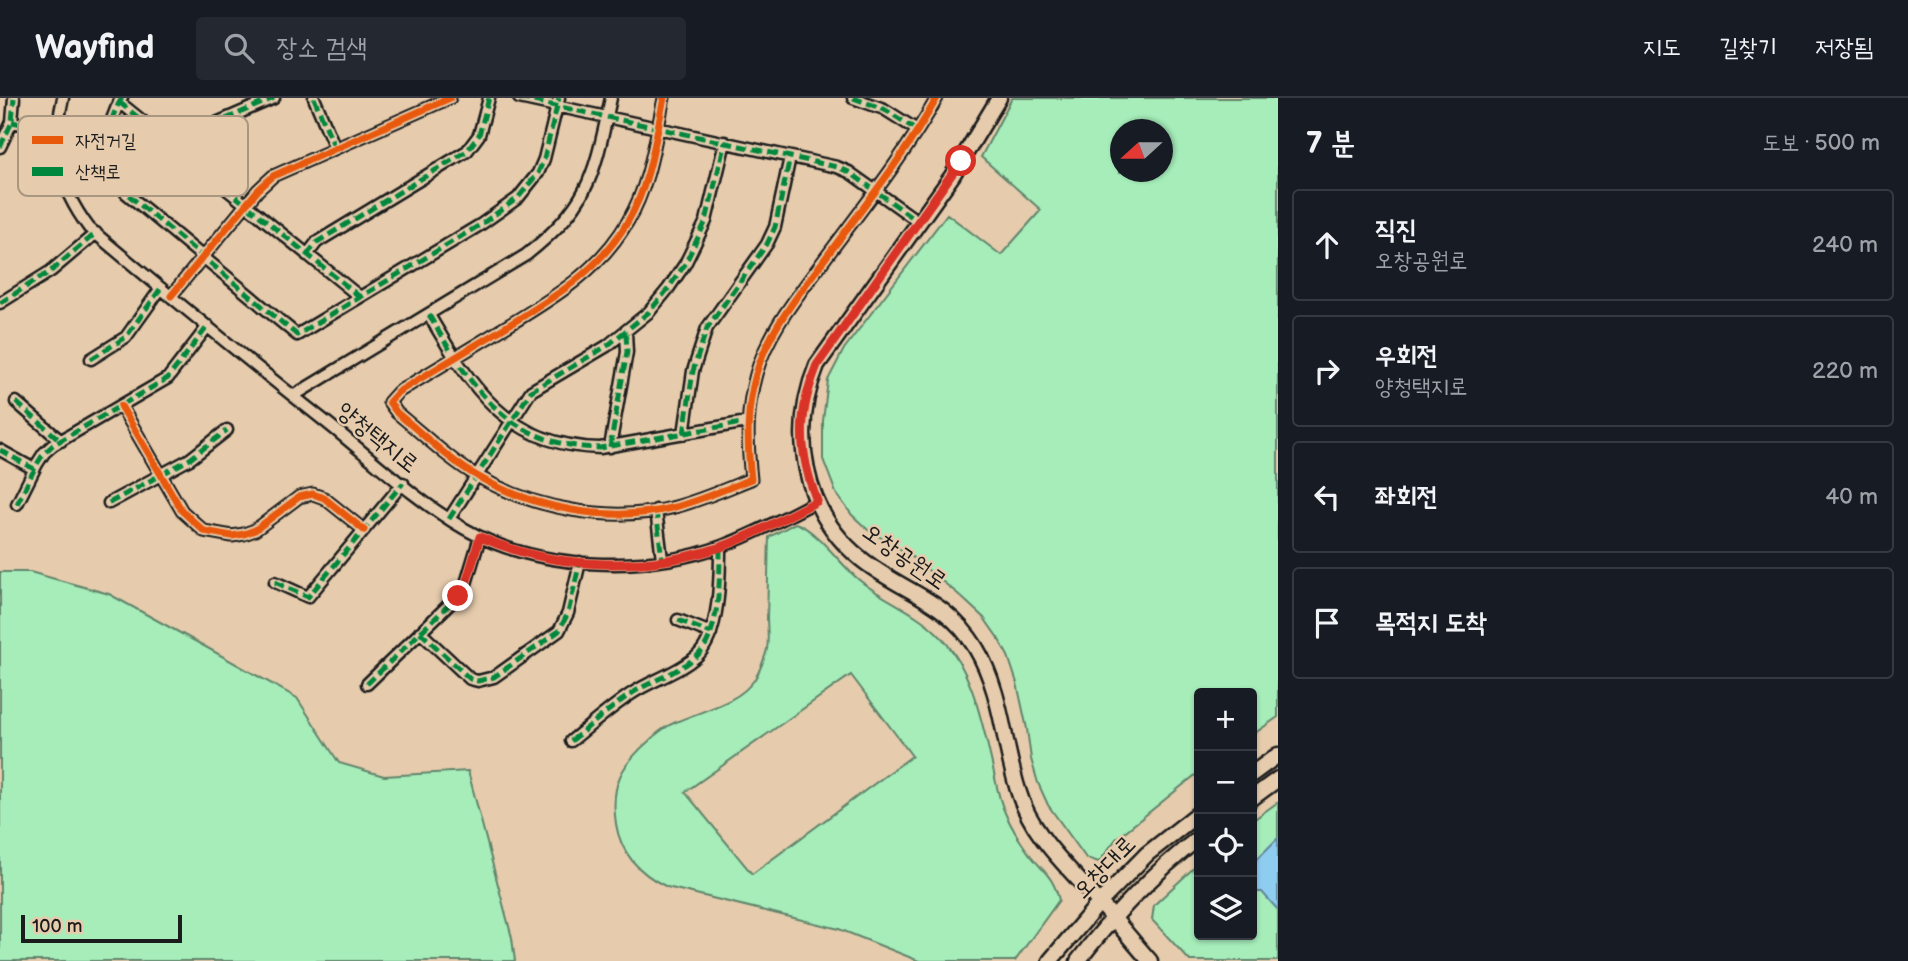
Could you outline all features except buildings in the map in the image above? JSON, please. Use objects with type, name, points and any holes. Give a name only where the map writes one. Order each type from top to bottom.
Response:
[{"type":"street","points":[[0,147],[12,122],[14,98]]},
{"type":"street","name":"양청택지로","points":[[60,116],[64,98]]},
{"type":"street","points":[[232,116],[274,98]]},
{"type":"street","points":[[313,98],[335,148]]},
{"type":"street","points":[[171,296],[273,176],[450,98]]},
{"type":"street","points":[[307,255],[317,242],[467,151],[480,135],[489,98]]},
{"type":"street","points":[[519,98],[558,102],[607,117],[837,167],[849,172],[919,222]]},
{"type":"street","points":[[293,396],[526,255],[559,227],[575,209],[592,176],[611,98]]},
{"type":"street","points":[[664,98],[647,180],[628,222],[598,261],[557,295],[398,392],[389,402],[397,413],[477,476],[515,495],[556,508],[599,513],[656,510],[695,501],[751,479],[747,422],[757,372],[773,332],[937,98]]},
{"type":"street","points":[[853,98],[884,109],[917,130]]},
{"type":"street","name":"오창공원로","points":[[999,98],[952,176],[828,347],[812,379],[804,411],[803,451],[806,470],[817,501],[827,519],[859,558],[938,606],[963,629],[991,677],[1018,791],[1026,810],[1046,843],[1150,961]]},
{"type":"street","points":[[113,116],[121,100],[139,116]]},
{"type":"street","points":[[131,196],[297,335],[519,198],[538,173],[544,159],[558,102]]},
{"type":"street","points":[[12,122],[18,123]]},
{"type":"street","points":[[449,519],[531,391],[626,332],[649,312],[685,264],[706,221],[724,142]]},
{"type":"street","points":[[684,434],[693,372],[708,328],[771,236],[790,157]]},
{"type":"street","name":"양청택지로","points":[[70,196],[78,212],[96,233],[161,288],[403,484],[449,519],[480,537],[558,560],[636,563],[720,547],[761,530],[817,501]]},
{"type":"street","points":[[235,196],[360,298]]},
{"type":"street","points":[[0,303],[51,271],[96,233]]},
{"type":"street","points":[[91,359],[126,337],[161,288]]},
{"type":"street","points":[[429,315],[454,358],[484,398],[511,421],[556,443],[579,447],[610,447],[747,422]]},
{"type":"street","points":[[17,504],[44,453],[168,378],[208,326]]},
{"type":"street","points":[[610,447],[627,352],[626,332]]},
{"type":"street","points":[[16,402],[61,441]]},
{"type":"street","points":[[121,406],[160,475],[191,522],[204,531],[232,537],[244,534],[255,530],[299,497],[313,494],[330,502],[364,530]]},
{"type":"street","points":[[109,503],[190,459],[227,430]]},
{"type":"street","points":[[0,450],[34,469]]},
{"type":"street","points":[[275,582],[309,597],[403,484]]},
{"type":"street","points":[[656,510],[662,559]]},
{"type":"street","points":[[367,684],[465,587],[480,537]]},
{"type":"street","points":[[571,741],[632,693],[669,674],[698,654],[711,633],[720,547]]},
{"type":"street","points":[[420,632],[470,679],[478,681],[494,677],[559,631],[568,613],[580,562]]},
{"type":"street","points":[[678,620],[711,633]]},
{"type":"street","points":[[1257,770],[1278,755]]},
{"type":"street","points":[[1257,794],[1278,779]]},
{"type":"street","name":"오창대로","points":[[1050,961],[1100,902],[1147,854],[1198,814]]},
{"type":"street","name":"오창대로","points":[[1078,961],[1114,919],[1194,842]]},
{"type":"green space","points":[[1012,98],[1278,98],[1278,717],[1257,732],[1257,688],[1194,688],[1194,776],[1116,839],[1099,862],[1086,858],[1048,805],[1038,783],[1017,683],[1008,656],[998,638],[984,618],[958,594],[907,553],[868,530],[852,515],[836,493],[823,459],[823,421],[828,380],[844,349],[947,214],[1001,255],[1041,210],[981,157]]},
{"type":"green space","points":[[795,523],[811,532],[858,579],[928,625],[949,646],[959,661],[974,694],[1003,809],[1022,843],[1050,879],[1059,900],[1015,961],[919,961],[839,929],[667,887],[640,870],[627,854],[616,824],[615,810],[616,787],[625,767],[640,749],[665,728],[739,695],[748,688],[760,669],[768,645],[769,537]],"holes":[[[851,675],[912,756],[752,874],[685,792]]]},
{"type":"green space","points":[[0,572],[30,572],[109,594],[297,698],[339,763],[384,776],[468,771],[512,938],[515,961],[0,961]]},
{"type":"green space","points":[[1278,802],[1278,961],[1190,961],[1152,920],[1154,905],[1194,868],[1194,940],[1257,940],[1257,817]]},
{"type":"water","points":[[1278,838],[1278,910],[1262,892],[1257,892],[1257,859]]},
{"type":"marked path","points":[[0,147],[12,122],[14,98]]},
{"type":"marked path","points":[[114,116],[122,98]]},
{"type":"marked path","points":[[232,116],[274,98]]},
{"type":"marked path","points":[[314,98],[335,148]]},
{"type":"marked path","points":[[307,255],[317,242],[467,151],[479,135],[489,98]]},
{"type":"marked path","points":[[519,98],[837,167],[849,172],[919,222]]},
{"type":"marked path","points":[[130,196],[297,335],[480,225],[518,198],[538,173],[544,159],[559,98]]},
{"type":"marked path","points":[[853,98],[884,109],[917,130]]},
{"type":"marked path","points":[[119,102],[136,116]]},
{"type":"marked path","points":[[12,122],[18,123]]},
{"type":"marked path","points":[[449,519],[531,391],[607,346],[649,312],[668,289],[685,264],[706,221],[725,142]]},
{"type":"marked path","points":[[684,434],[693,371],[707,328],[767,244],[775,227],[790,157]]},
{"type":"marked path","points":[[235,196],[360,297]]},
{"type":"marked path","points":[[0,303],[51,271],[96,233]]},
{"type":"marked path","points":[[91,359],[126,337],[161,288]]},
{"type":"marked path","points":[[429,315],[460,366],[495,408],[516,424],[540,436],[568,445],[600,448],[747,422]]},
{"type":"marked path","points":[[17,504],[44,453],[53,445],[168,378],[208,326]]},
{"type":"marked path","points":[[610,447],[627,352],[626,332]]},
{"type":"marked path","points":[[16,402],[61,441]]},
{"type":"marked path","points":[[109,503],[190,459],[227,430]]},
{"type":"marked path","points":[[0,450],[34,469]]},
{"type":"marked path","points":[[275,582],[308,597],[403,483]]},
{"type":"marked path","points":[[656,510],[662,559]]},
{"type":"marked path","points":[[367,684],[465,587],[480,537]]},
{"type":"marked path","points":[[571,741],[631,694],[690,662],[705,646],[717,604],[720,547]]},
{"type":"marked path","points":[[420,632],[470,679],[478,681],[494,677],[559,631],[568,613],[580,562]]},
{"type":"marked path","points":[[678,620],[711,633]]},
{"type":"cycle path","points":[[171,296],[258,190],[273,176],[450,98]]},
{"type":"cycle path","points":[[664,98],[642,192],[628,221],[602,257],[551,299],[398,392],[389,402],[397,413],[456,462],[499,488],[548,505],[625,514],[675,507],[751,479],[748,439],[750,400],[756,374],[768,344],[793,303],[896,162],[937,98]]},
{"type":"cycle path","points":[[121,406],[182,511],[204,531],[232,536],[244,534],[255,530],[299,497],[313,494],[324,498],[364,530]]},
{"type":"route","points":[[458,596],[465,587],[480,537],[558,560],[636,563],[720,547],[817,501],[806,470],[802,428],[807,395],[817,365],[961,161]]}]
